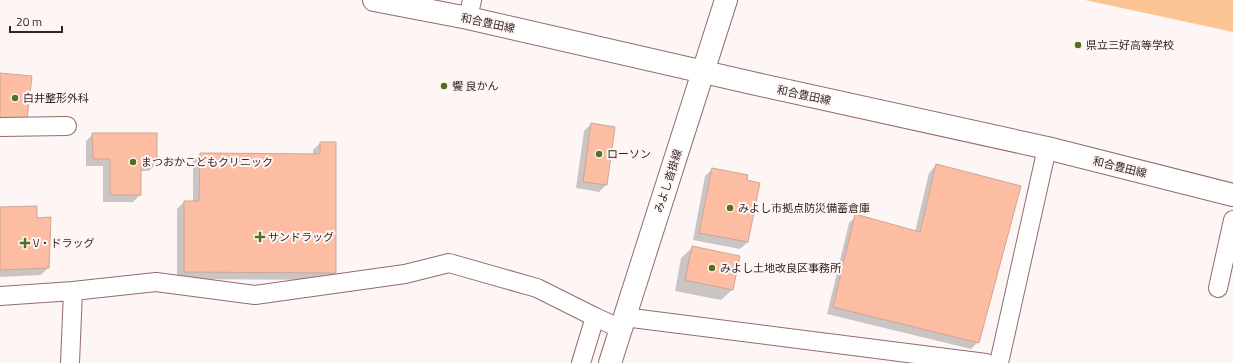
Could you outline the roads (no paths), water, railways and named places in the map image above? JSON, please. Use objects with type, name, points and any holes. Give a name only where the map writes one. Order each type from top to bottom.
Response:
[{"type":"main road","name":"和合豊田線","points":[[374,0],[470,9],[752,84],[1047,148],[1233,195]]},
{"type":"main road","name":"みよし沓掛線","points":[[610,363],[726,0]]},
{"type":"street","points":[[0,127],[67,126]]},
{"type":"street","points":[[999,363],[1047,148]]},
{"type":"street","points":[[1218,288],[1233,220]]},
{"type":"street","points":[[0,296],[73,291],[156,282],[255,295],[405,274],[449,263],[538,288],[595,318],[623,323],[986,363]]},
{"type":"street","points":[[70,363],[73,291]]},
{"type":"street","points":[[581,363],[595,318]]},
{"type":"place","name":"県立三好高等学校","points":[[1078,45]]},
{"type":"place","name":"饗 良かん","points":[[444,86]]},
{"type":"place","name":"白井整形外科","points":[[15,98]]},
{"type":"place","name":"ローソン","points":[[599,154]]},
{"type":"place","name":"まつおかこどもクリニック","points":[[133,162]]},
{"type":"place","name":"みよし市拠点防災備蓄倉庫","points":[[730,208]]},
{"type":"place","name":"サンドラッグ","points":[[260,237]]},
{"type":"place","name":"V・ドラッグ","points":[[25,243]]},
{"type":"place","name":"みよし土地改良区事務所","points":[[712,268]]}]
